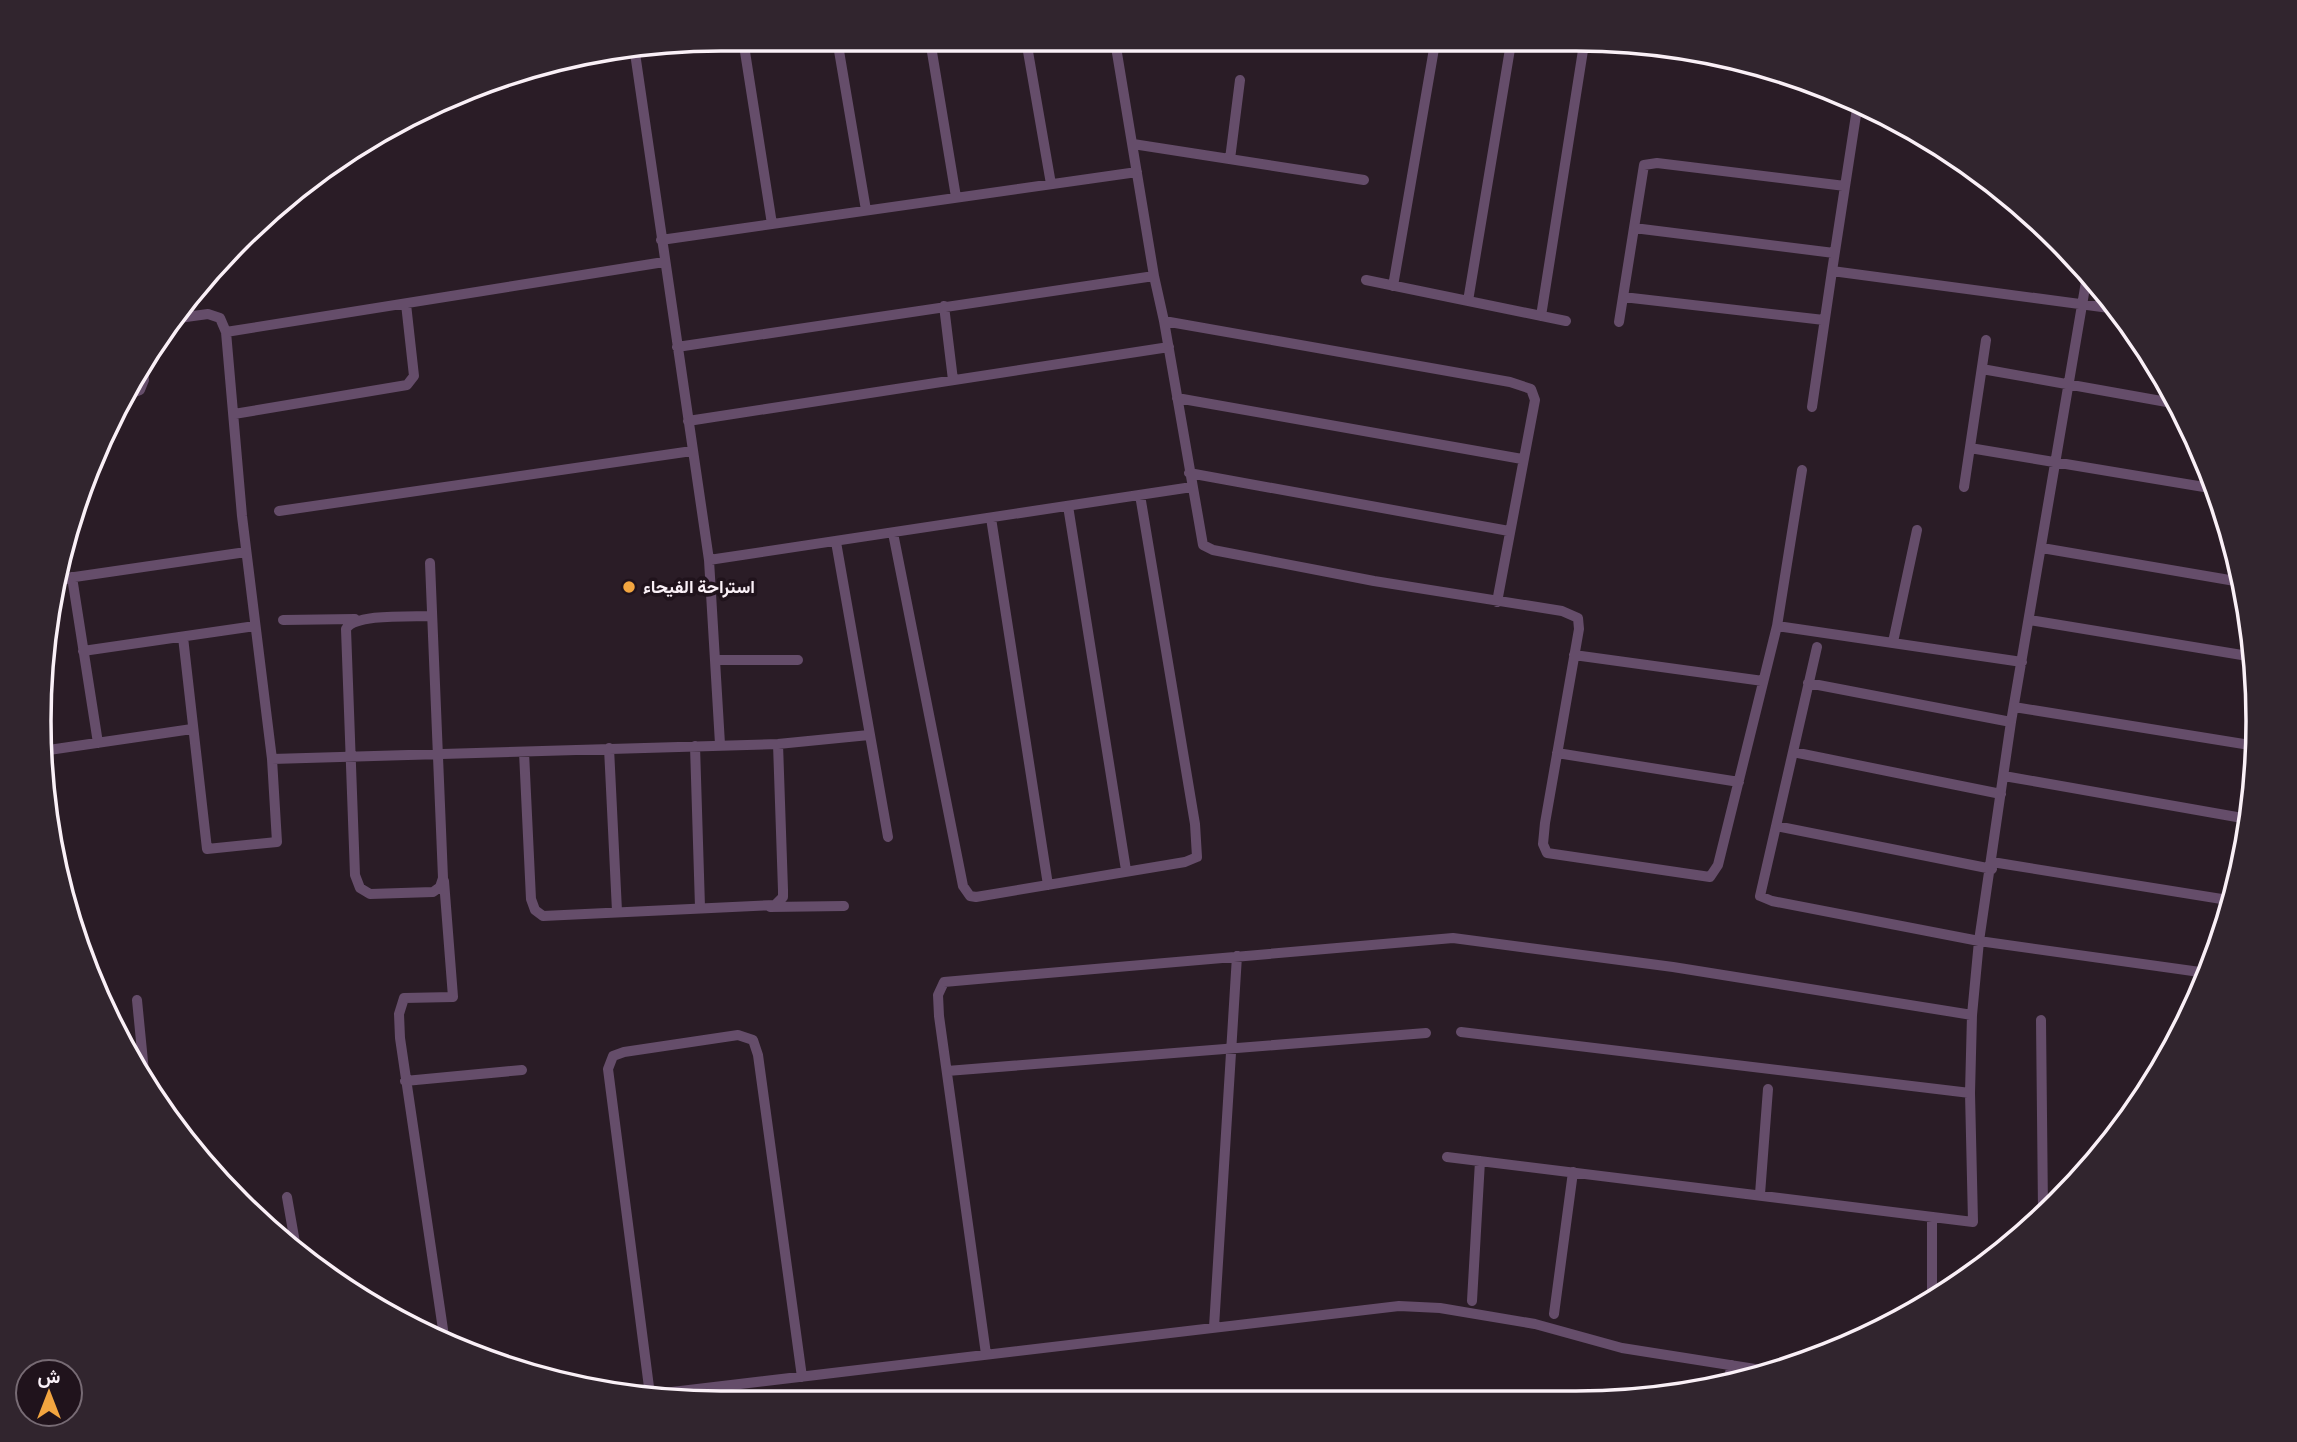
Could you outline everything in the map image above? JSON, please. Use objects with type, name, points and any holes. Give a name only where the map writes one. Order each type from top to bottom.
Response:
[{"type":"street","points":[[745,51],[772,224]]},
{"type":"street","points":[[838,51],[866,210]]},
{"type":"street","points":[[932,51],[956,197]]},
{"type":"street","points":[[1028,51],[1051,184]]},
{"type":"street","points":[[1117,51],[1201,540],[1213,551],[1573,614],[1579,624],[1543,844],[1547,853],[1710,877],[1718,865],[1777,626],[1802,470]]},
{"type":"street","points":[[1393,286],[1434,51]]},
{"type":"street","points":[[1468,301],[1510,51]]},
{"type":"street","points":[[1541,316],[1583,51]]},
{"type":"street","points":[[635,56],[709,560],[720,744]]},
{"type":"street","points":[[1230,159],[1240,79]]},
{"type":"street","points":[[1812,407],[1856,113]]},
{"type":"street","points":[[1133,144],[1364,180]]},
{"type":"street","points":[[1619,322],[1642,170],[1649,163],[1845,186]]},
{"type":"street","points":[[661,240],[1137,172]]},
{"type":"street","points":[[1633,228],[1835,253]]},
{"type":"street","points":[[226,332],[664,262]]},
{"type":"street","points":[[1832,271],[2103,307]]},
{"type":"street","points":[[677,347],[1154,276]]},
{"type":"street","points":[[1366,281],[1566,321]]},
{"type":"street","points":[[1447,1157],[1973,1222],[1970,1093],[1972,1015],[1979,941],[2011,722],[2085,285]]},
{"type":"street","points":[[1623,297],[1824,320]]},
{"type":"street","points":[[234,414],[407,385],[414,376],[406,304]]},
{"type":"street","points":[[944,306],[953,380]]},
{"type":"street","points":[[183,636],[207,849],[277,842],[272,759],[246,552],[226,332],[220,318],[208,314],[186,317]]},
{"type":"street","points":[[1164,321],[1527,386],[1535,400],[1497,602]]},
{"type":"street","points":[[1964,487],[1986,340]]},
{"type":"street","points":[[688,421],[1169,347]]},
{"type":"street","points":[[1982,369],[2164,402]]},
{"type":"street","points":[[1177,398],[1522,460]]},
{"type":"street","points":[[1970,448],[2204,487]]},
{"type":"street","points":[[279,511],[692,451]]},
{"type":"street","points":[[1189,473],[1509,531]]},
{"type":"street","points":[[709,560],[1192,487]]},
{"type":"street","points":[[893,534],[963,886],[970,896],[976,897],[1192,860],[1199,852],[1140,495]]},
{"type":"street","points":[[1068,506],[1126,870]]},
{"type":"street","points":[[991,518],[1048,885]]},
{"type":"street","points":[[1893,642],[1917,530]]},
{"type":"street","points":[[836,542],[888,837]]},
{"type":"street","points":[[2042,548],[2231,580]]},
{"type":"street","points":[[67,578],[246,552]]},
{"type":"street","points":[[430,563],[443,869],[453,996],[404,998],[400,1003],[400,1038],[443,1330]]},
{"type":"street","points":[[72,577],[98,743]]},
{"type":"street","points":[[283,620],[432,616]]},
{"type":"street","points":[[361,619],[350,623],[345,633],[355,874],[360,888],[370,894],[433,891],[442,883],[443,869]]},
{"type":"street","points":[[2030,620],[2243,655]]},
{"type":"street","points":[[83,651],[255,626]]},
{"type":"street","points":[[1777,626],[2022,662]]},
{"type":"street","points":[[1817,647],[1760,896],[1766,900],[1979,941],[2197,972]]},
{"type":"street","points":[[1574,655],[1763,681]]},
{"type":"street","points":[[716,660],[797,660]]},
{"type":"street","points":[[1808,683],[2011,722]]},
{"type":"street","points":[[2014,707],[2245,744]]},
{"type":"street","points":[[52,750],[192,729]]},
{"type":"street","points":[[272,759],[778,744],[869,735]]},
{"type":"street","points":[[768,907],[780,901],[783,890],[778,744]]},
{"type":"street","points":[[695,746],[700,906]]},
{"type":"street","points":[[609,748],[617,911]]},
{"type":"street","points":[[524,752],[531,899],[535,910],[543,916],[700,906],[844,905]]},
{"type":"street","points":[[1793,752],[2001,794]]},
{"type":"street","points":[[1557,753],[1739,782]]},
{"type":"street","points":[[2004,776],[2239,817]]},
{"type":"street","points":[[1776,826],[1992,866],[2222,899]]},
{"type":"street","points":[[986,1354],[937,995],[944,982],[1433,939],[1480,940],[1673,967],[1972,1015]]},
{"type":"street","points":[[1214,1327],[1237,956]]},
{"type":"street","points":[[137,1000],[143,1059]]},
{"type":"street","points":[[2041,1020],[2043,1202]]},
{"type":"street","points":[[1461,1032],[1970,1093]]},
{"type":"street","points":[[947,1071],[1426,1033]]},
{"type":"street","points":[[649,1387],[608,1069],[613,1056],[624,1052],[738,1035],[753,1040],[758,1055],[802,1377]]},
{"type":"street","points":[[405,1081],[522,1070]]},
{"type":"street","points":[[1760,1194],[1768,1089]]},
{"type":"street","points":[[1472,1301],[1480,1161]]},
{"type":"street","points":[[1553,1314],[1573,1172]]},
{"type":"street","points":[[287,1197],[293,1237]]},
{"type":"street","points":[[1932,1217],[1932,1288]]},
{"type":"street","points":[[690,1390],[1369,1308],[1420,1306],[1535,1324],[1622,1348],[1749,1368]]},
{"type":"street","points":[[1730,1372],[1732,1365]]},
{"type":"place","name":"استراحة الفيحاء","points":[[629,587]]}]
